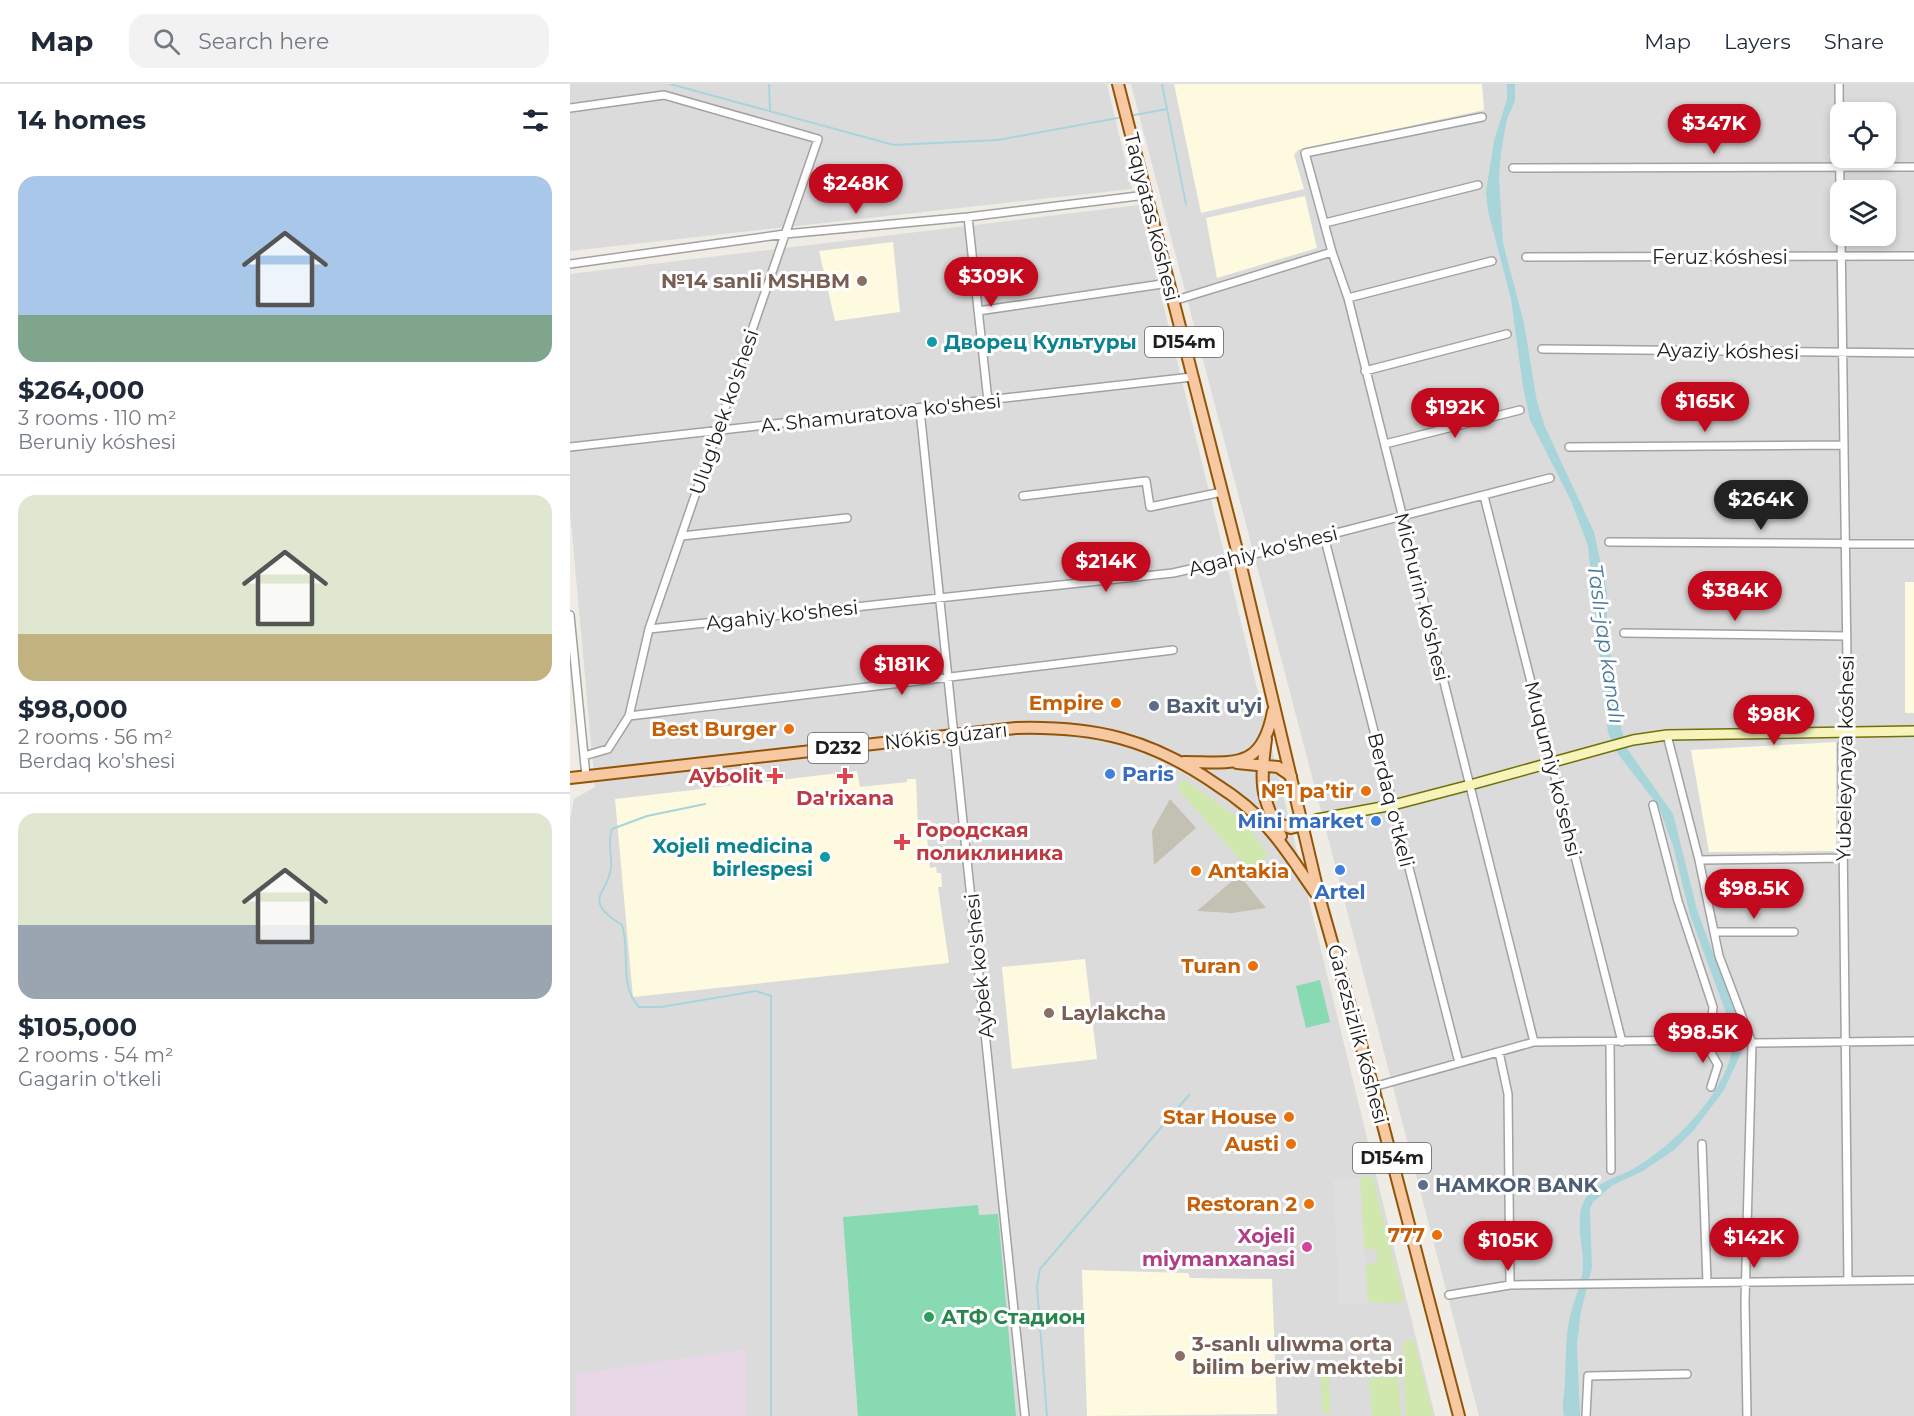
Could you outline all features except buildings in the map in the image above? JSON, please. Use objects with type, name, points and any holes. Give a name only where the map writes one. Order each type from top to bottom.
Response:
[{"type":"main road","name":"Taqıyatas kóshesi","points":[[1118,84],[1239,558]]},
{"type":"main road","name":"D154m","points":[[1239,558],[1304,825]]},
{"type":"main road","points":[[1274,705],[1266,739],[1261,785],[1274,823],[1289,854]]},
{"type":"main road","name":"Nókis gúzarı","points":[[570,778],[954,734],[1058,727],[1107,733],[1184,762]]},
{"type":"main road","points":[[1232,763],[1249,757],[1266,739]]},
{"type":"main road","points":[[1184,762],[1278,767],[1291,776]]},
{"type":"main road","name":"D232","points":[[1184,762],[1249,809],[1274,823],[1292,828],[1304,825]]},
{"type":"main road","name":"D232","points":[[1249,809],[1268,827],[1320,900]]},
{"type":"main road","name":"Ǵarezsizlik kóshesi","points":[[1304,825],[1320,900],[1373,1088],[1459,1416]]},
{"type":"street","points":[[1839,84],[1839,102]]},
{"type":"street","name":"Ulug'bek ko'shesi","points":[[570,108],[664,95],[818,139],[649,629],[629,716],[608,749],[584,756]]},
{"type":"street","name":"Michurin ko'shesi","points":[[1482,117],[1305,153],[1332,252],[1348,298],[1534,1042]]},
{"type":"street","points":[[1513,168],[1830,167]]},
{"type":"street","points":[[1896,167],[1914,167]]},
{"type":"street","points":[[1325,224],[1478,185]]},
{"type":"street","points":[[570,264],[785,234],[968,217],[1146,195]]},
{"type":"street","points":[[968,217],[988,401]]},
{"type":"street","name":"Yubeleynaya kóshesi","points":[[1841,246],[1842,445],[1846,545],[1848,731],[1842,745],[1848,1281]]},
{"type":"street","points":[[1173,301],[1332,252]]},
{"type":"street","name":"Feruz kóshesi","points":[[1526,257],[1914,256]]},
{"type":"street","points":[[1348,298],[1492,261]]},
{"type":"street","points":[[978,311],[1168,283]]},
{"type":"street","points":[[1365,371],[1507,334]]},
{"type":"street","name":"Ayaziy kóshesi","points":[[1542,349],[1914,353]]},
{"type":"street","name":"A. Shamuratova ko'shesi","points":[[570,447],[920,410],[1192,377]]},
{"type":"street","name":"Aybek ko'shesi","points":[[920,410],[1025,1416]]},
{"type":"street","points":[[1384,444],[1520,410]]},
{"type":"street","points":[[1569,447],[1842,445]]},
{"type":"street","name":"Agahiy ko'shesi","points":[[649,629],[1173,573],[1550,478]]},
{"type":"street","points":[[1023,496],[1146,481],[1150,507],[1222,492]]},
{"type":"street","name":"Muqumiy ko'sehsi","points":[[1484,496],[1622,1042]]},
{"type":"street","points":[[682,536],[848,518]]},
{"type":"street","name":"Berdaq o'tkeli","points":[[1324,536],[1459,1063]]},
{"type":"street","points":[[1609,542],[1914,544]]},
{"type":"street","points":[[570,615],[573,672],[586,776]]},
{"type":"street","points":[[1624,633],[1846,636]]},
{"type":"street","points":[[629,716],[1173,650]]},
{"type":"street","points":[[1304,825],[1317,819],[1393,805],[1633,740],[1667,735],[1914,731]]},
{"type":"street","points":[[1667,735],[1699,860],[1719,956],[1752,1043],[1748,1282],[1745,1313],[1747,1416]]},
{"type":"street","points":[[1653,805],[1678,901],[1713,1007],[1711,1028],[1704,1040]]},
{"type":"street","points":[[1699,860],[1843,858]]},
{"type":"street","points":[[1715,932],[1794,932]]},
{"type":"street","points":[[1373,1088],[1534,1042],[1704,1040]]},
{"type":"street","points":[[1704,1040],[1718,1065],[1711,1087]]},
{"type":"street","points":[[1752,1043],[1914,1041]]},
{"type":"street","points":[[1610,1042],[1611,1170]]},
{"type":"street","points":[[1499,1052],[1508,1094],[1510,1285]]},
{"type":"street","points":[[1702,1144],[1707,1282]]},
{"type":"street","points":[[1449,1295],[1510,1285],[1914,1280]]},
{"type":"street","points":[[1586,1416],[1588,1376],[1687,1374]]},
{"type":"shaded area","points":[[570,84],[1107,84],[1132,189],[570,251]]},
{"type":"shaded area","points":[[1131,84],[1914,84],[1914,1416],[1479,1416]]},
{"type":"shaded area","points":[[1174,84],[1482,84],[1484,110],[1298,150],[1294,155],[1304,189],[1201,213]]},
{"type":"shaded area","points":[[1305,196],[1317,248],[1217,278],[1206,218]]},
{"type":"shaded area","points":[[1139,205],[1435,1416],[570,1416],[570,820],[574,799],[595,787],[570,511],[570,274]]},
{"type":"shaded area","name":"№14 sanli MSHBM","points":[[893,242],[900,312],[835,321],[819,251]]},
{"type":"shaded area","points":[[1905,582],[1914,582],[1914,713],[1905,713]]},
{"type":"shaded area","points":[[1836,742],[1836,851],[1709,852],[1691,750]]},
{"type":"shaded area","points":[[857,771],[860,787],[916,779],[918,827],[926,826],[930,868],[936,867],[937,873],[941,873],[942,887],[938,887],[949,963],[633,997],[615,799]]},
{"type":"shaded area","points":[[1170,799],[1196,828],[1154,865],[1152,831]]},
{"type":"shaded area","points":[[1239,875],[1266,908],[1232,913],[1197,911]]},
{"type":"shaded area","name":"Laylakcha","points":[[1085,959],[1097,1059],[1012,1069],[1002,967]]},
{"type":"shaded area","points":[[1360,1178],[1368,1303],[1339,1305],[1333,1179]]},
{"type":"shaded area","name":"3-sanlı ulıwma orta bilim beriw mektebi","points":[[1082,1270],[1188,1273],[1190,1278],[1272,1279],[1277,1414],[1087,1416]]},
{"type":"shaded area","points":[[747,1349],[746,1416],[575,1416],[575,1374]]},
{"type":"green space","points":[[1184,779],[1246,824],[1268,854],[1250,871],[1177,788]]},
{"type":"green space","points":[[1320,980],[1330,1022],[1306,1028],[1296,986]]},
{"type":"green space","points":[[1372,1176],[1404,1301],[1399,1303],[1367,1302],[1365,1264],[1377,1263],[1377,1249],[1364,1249],[1358,1178]]},
{"type":"green space","name":"АТФ Стадион","points":[[978,1205],[979,1215],[998,1214],[1016,1416],[858,1416],[843,1217]]},
{"type":"green space","points":[[1414,1340],[1433,1416],[1406,1416],[1403,1341]]},
{"type":"green space","points":[[1321,1370],[1329,1370],[1330,1412],[1322,1412]]},
{"type":"green space","points":[[1398,1376],[1401,1416],[1372,1416],[1369,1378]]},
{"type":"water","name":"Taslı-jap kanalı","points":[[1507,84],[1515,84],[1515,101],[1507,119],[1501,152],[1499,178],[1503,243],[1524,323],[1537,402],[1545,427],[1594,532],[1607,592],[1607,621],[1613,678],[1621,728],[1628,750],[1673,814],[1697,910],[1737,1018],[1743,1049],[1724,1090],[1694,1130],[1674,1150],[1643,1171],[1613,1185],[1593,1202],[1590,1209],[1592,1268],[1581,1311],[1577,1344],[1580,1416],[1564,1416],[1563,1407],[1567,1332],[1583,1268],[1581,1208],[1594,1189],[1650,1158],[1667,1145],[1701,1111],[1725,1072],[1732,1052],[1733,1032],[1690,915],[1673,846],[1659,807],[1618,754],[1608,733],[1588,546],[1571,501],[1530,420],[1511,299],[1488,211],[1486,192],[1494,141],[1507,99]]},
{"type":"waterway","points":[[670,84],[894,145],[998,140],[1123,117]]},
{"type":"waterway","points":[[769,84],[770,111]]},
{"type":"waterway","points":[[1162,84],[1186,204]]},
{"type":"waterway","points":[[1129,116],[1167,109]]},
{"type":"waterway","points":[[705,804],[647,816],[612,829],[611,867],[600,902],[602,909],[622,925],[629,989],[639,1007],[661,1007],[756,991],[771,996],[771,1416]]},
{"type":"waterway","points":[[1047,1416],[1037,1287],[1040,1269],[1189,1095]]},
{"type":"place","name":"№14 sanli MSHBM","points":[[862,281]]},
{"type":"place","name":"Дворец Культуры","points":[[932,342]]},
{"type":"place","name":"Empire","points":[[1116,703]]},
{"type":"place","name":"Baxit u'yi","points":[[1154,706]]},
{"type":"place","name":"Best Burger","points":[[789,729]]},
{"type":"place","name":"Paris","points":[[1110,774]]},
{"type":"place","name":"Aybolit","points":[[775,776]]},
{"type":"place","name":"Da'rixana","points":[[845,776]]},
{"type":"place","name":"№1 paʼtir","points":[[1366,791]]},
{"type":"place","name":"Mini market","points":[[1376,821]]},
{"type":"place","name":"Городская поликлиника","points":[[902,842]]},
{"type":"place","name":"Xojeli medicina birlespesi","points":[[825,857]]},
{"type":"place","name":"Artel","points":[[1340,870]]},
{"type":"place","name":"Antakia","points":[[1196,871]]},
{"type":"place","name":"Turan","points":[[1253,966]]},
{"type":"place","name":"Laylakcha","points":[[1049,1013]]},
{"type":"place","name":"Star House","points":[[1289,1117]]},
{"type":"place","name":"Austi","points":[[1291,1144]]},
{"type":"place","name":"HAMKOR BANK","points":[[1423,1185]]},
{"type":"place","name":"Restoran 2","points":[[1309,1204]]},
{"type":"place","name":"777","points":[[1437,1235]]},
{"type":"place","name":"Xojeli miymanxanasi","points":[[1307,1247]]},
{"type":"place","name":"АТФ Стадион","points":[[929,1317]]},
{"type":"place","name":"3-sanlı ulıwma orta bilim beriw mektebi","points":[[1180,1356]]}]
